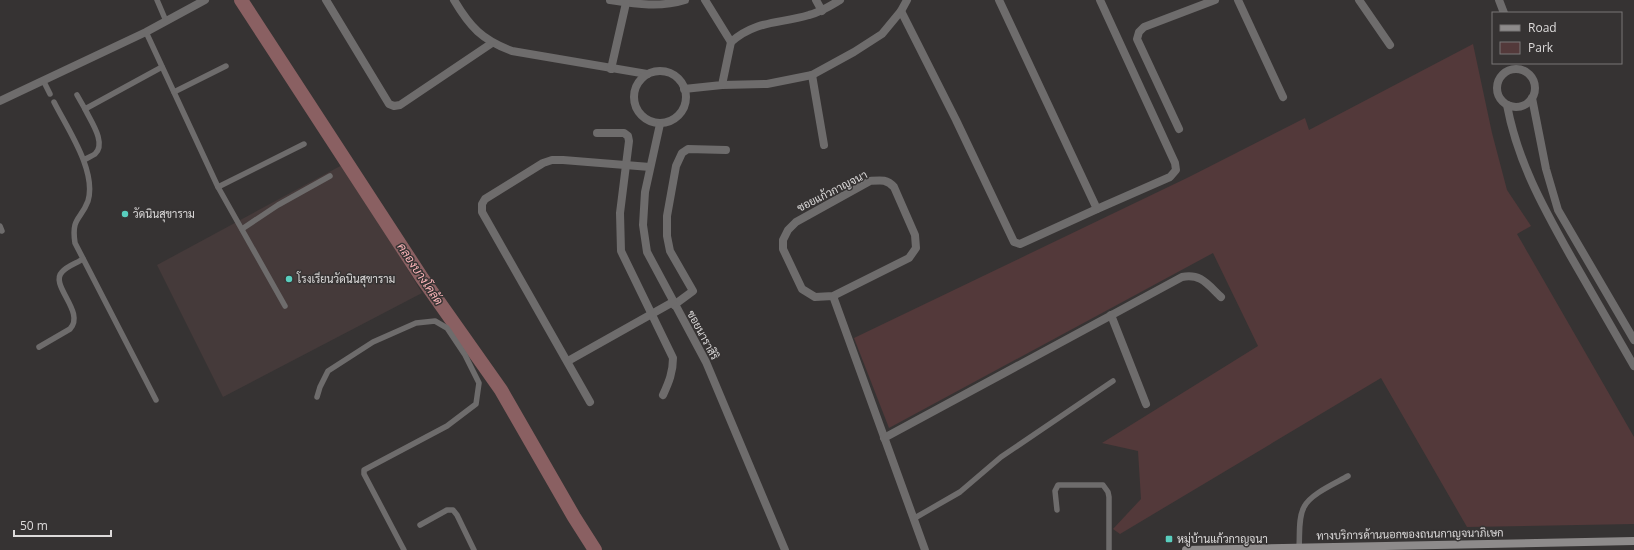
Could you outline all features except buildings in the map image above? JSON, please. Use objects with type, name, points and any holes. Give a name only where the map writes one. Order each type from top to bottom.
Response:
[{"type":"main road","name":"ทางบริการด้านนอกของถนนกาญจนาภิเษก","points":[[1186,550],[1634,541]]},
{"type":"street","points":[[0,101],[146,32],[205,0]]},
{"type":"street","points":[[326,0],[389,104],[394,106],[400,105],[492,43]]},
{"type":"street","points":[[454,0],[470,24],[492,43],[512,51],[647,74]]},
{"type":"street","points":[[610,0],[626,3],[664,5],[685,0]]},
{"type":"street","points":[[706,0],[731,42]]},
{"type":"street","points":[[816,0],[822,11]]},
{"type":"street","points":[[722,85],[731,42],[740,34],[753,27],[822,11],[840,0]]},
{"type":"street","points":[[684,89],[722,85],[767,84],[812,75],[854,52],[882,34],[907,0]]},
{"type":"street","points":[[999,0],[1098,209]]},
{"type":"street","points":[[900,11],[956,120],[1014,242],[1020,244],[1170,177],[1176,170],[1175,163],[1100,0]]},
{"type":"street","points":[[1179,129],[1138,39],[1138,35],[1144,27],[1215,0]]},
{"type":"street","points":[[1238,0],[1283,97]]},
{"type":"street","points":[[1359,0],[1390,45]]},
{"type":"street","points":[[1499,0],[1504,12]]},
{"type":"street","points":[[611,69],[626,3]]},
{"type":"street","points":[[1521,67],[1529,74],[1533,81],[1535,90],[1532,98],[1526,104],[1519,107],[1510,106],[1503,102],[1498,95],[1497,87],[1500,79],[1505,73],[1521,67]]},
{"type":"street","points":[[658,71],[670,73],[682,84],[686,102],[683,110],[677,117],[669,122],[660,124],[651,122],[643,118],[637,111],[634,102],[636,86],[640,79],[647,74],[658,71]]},
{"type":"street","points":[[812,75],[824,145]]},
{"type":"street","points":[[1532,98],[1546,169],[1554,200],[1560,213],[1634,340]]},
{"type":"street","points":[[1507,105],[1510,123],[1518,151],[1549,220],[1634,366]]},
{"type":"street","name":"ซอยนาราสิริ","points":[[660,124],[644,192],[643,225],[647,252],[706,362],[785,550]]},
{"type":"street","points":[[597,133],[624,133],[628,136],[629,142],[620,213],[621,251],[673,358],[673,369],[663,395]]},
{"type":"street","points":[[568,361],[693,291],[670,251],[667,236],[667,216],[676,166],[682,153],[688,149],[726,150]]},
{"type":"street","points":[[590,402],[482,212],[482,204],[485,199],[547,161],[563,160],[650,167]]},
{"type":"street","name":"ซอยแก้วกาญจนา","points":[[882,180],[890,182],[894,187],[915,235],[916,248],[909,258],[833,296],[815,297],[802,289],[783,249],[783,240],[788,230],[796,222],[870,181],[882,180]]},
{"type":"street","points":[[1549,220],[1560,213]]},
{"type":"street","points":[[884,438],[1182,277],[1189,275],[1202,279],[1221,297]]},
{"type":"street","points":[[833,296],[925,550]]},
{"type":"street","points":[[1111,315],[1146,404]]},
{"type":"lane","points":[[158,0],[166,21]]},
{"type":"lane","points":[[146,32],[218,187],[285,306]]},
{"type":"lane","points":[[174,92],[226,66]]},
{"type":"lane","points":[[85,109],[162,67]]},
{"type":"lane","points":[[43,80],[50,94]]},
{"type":"lane","points":[[78,95],[99,139],[100,145],[94,154],[84,160]]},
{"type":"lane","points":[[54,102],[84,160],[90,178],[90,190],[87,201],[74,226],[73,233],[75,243],[156,400]]},
{"type":"lane","points":[[218,187],[304,144]]},
{"type":"lane","points":[[242,229],[283,202],[330,176]]},
{"type":"lane","points":[[39,347],[74,325],[74,313],[61,285],[60,277],[62,271],[84,260]]},
{"type":"lane","points":[[317,397],[328,371],[373,342],[416,323],[435,321],[447,328],[465,355],[479,383],[476,404],[447,426],[364,470],[364,474],[404,550]]},
{"type":"lane","points":[[914,519],[960,492],[1000,457],[1113,381]]},
{"type":"lane","points":[[1299,548],[1301,518],[1304,506],[1310,498],[1348,476]]},
{"type":"lane","points":[[1057,510],[1055,491],[1058,485],[1103,485],[1108,492],[1109,497],[1109,550]]},
{"type":"lane","points":[[420,525],[447,510],[453,510],[457,515],[474,550]]},
{"type":"shaded area","name":"โรงเรียนวัดนินสุขาราม","points":[[344,164],[422,293],[223,397],[157,265]]},
{"type":"green space","points":[[1473,44],[1492,133],[1507,190],[1531,226],[1517,234],[1634,437],[1634,524],[1467,527],[1381,378],[1120,534],[1113,529],[1141,499],[1138,451],[1102,443],[1258,346],[1213,253],[889,428],[854,338],[1189,177],[1305,118],[1309,130]]},
{"type":"waterway","name":"คลองบางโคลัด","points":[[241,0],[422,278],[501,390],[574,517],[595,550]]},
{"type":"place","name":"วัดนินสุขาราม","points":[[125,214]]},
{"type":"place","name":"โรงเรียนวัดนินสุขาราม","points":[[289,279]]},
{"type":"place","name":"หมู่บ้านแก้วกาญจนา","points":[[1169,539]]}]
